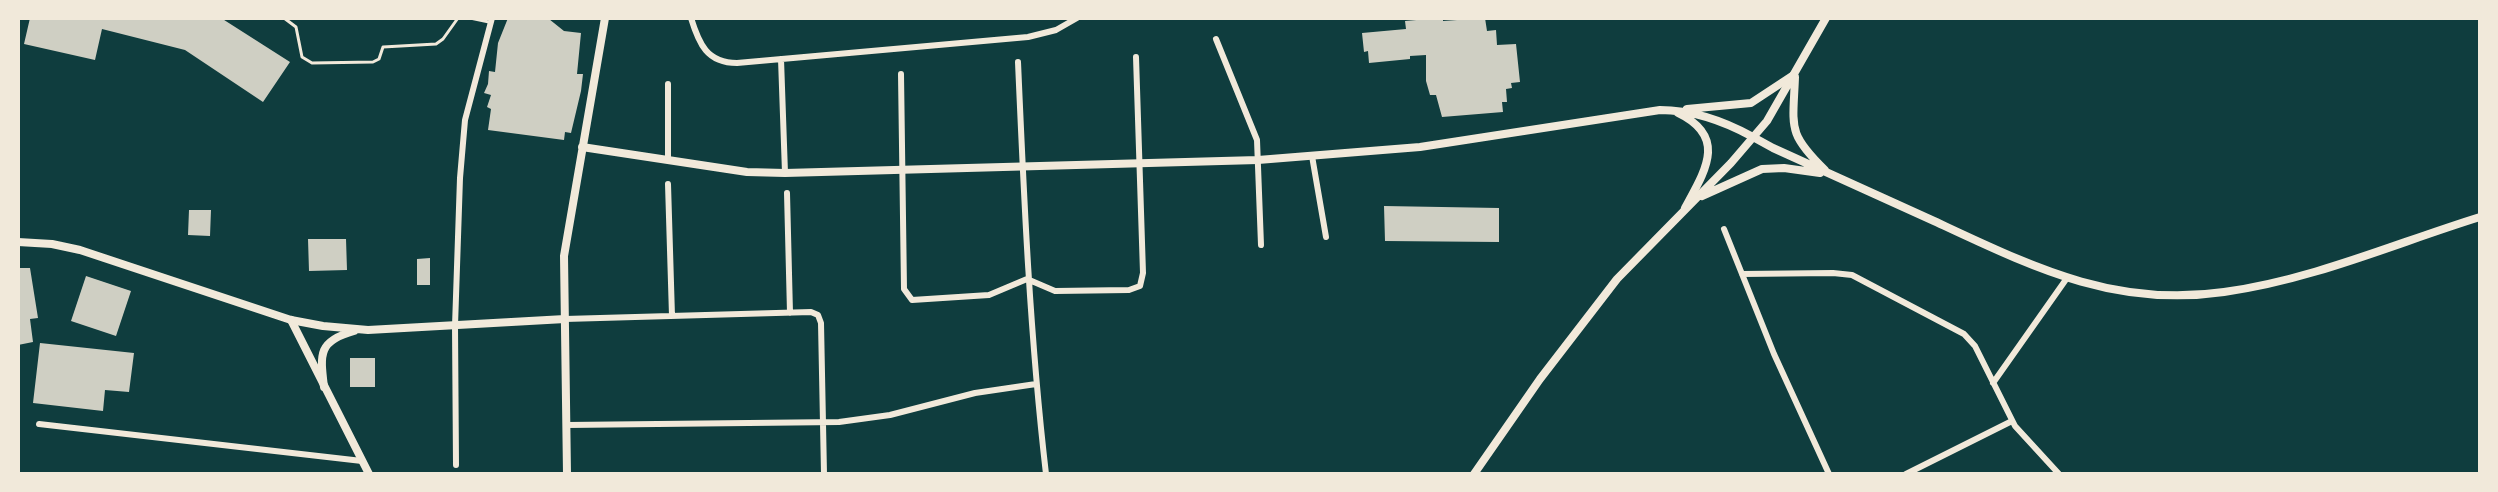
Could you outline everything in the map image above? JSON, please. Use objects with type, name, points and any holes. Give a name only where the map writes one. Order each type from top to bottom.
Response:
[{"type":"main road","points":[[1474,474],[1594,306],[1621,274],[1696,198],[1770,117],[1826,18]]},
{"type":"main road","points":[[1796,73],[1793,124],[1798,140],[1803,149],[1830,174]]},
{"type":"main road","points":[[1753,137],[2012,257],[2067,278],[2126,293],[2177,295],[2223,292],[2266,284],[2324,268],[2480,217]]},
{"type":"main road","points":[[1696,198],[1762,169],[1784,168],[1830,174]]},
{"type":"main road","points":[[18,242],[52,244],[80,250],[291,320],[360,330],[565,320]]},
{"type":"main road","points":[[324,387],[321,364],[323,350],[327,343],[341,335],[360,330]]},
{"type":"street","points":[[567,474],[564,256],[605,18]]},
{"type":"street","points":[[691,18],[702,48],[716,60],[737,63],[1028,37],[1056,30],[1077,18]]},
{"type":"street","points":[[456,465],[455,326],[460,178],[465,120],[491,20]]},
{"type":"street","points":[[1216,39],[1257,140],[1261,245]]},
{"type":"street","points":[[901,74],[904,289],[912,300],[989,295],[1028,279],[1054,291],[1129,290],[1140,286],[1143,273],[1136,57]]},
{"type":"street","points":[[781,59],[785,173]]},
{"type":"street","points":[[1018,62],[1028,279],[1046,474]]},
{"type":"street","points":[[582,147],[747,172],[785,173],[1258,160],[1417,147],[1634,113],[1751,103],[1796,73]]},
{"type":"street","points":[[668,84],[668,160]]},
{"type":"street","points":[[1671,110],[1712,118],[1753,137]]},
{"type":"street","points":[[1671,110],[1695,123],[1708,146],[1708,162],[1705,171],[1683,211]]},
{"type":"street","points":[[1312,156],[1326,237]]},
{"type":"street","points":[[668,184],[672,316]]},
{"type":"street","points":[[787,194],[790,313]]},
{"type":"street","points":[[1724,229],[1774,354],[1829,474]]},
{"type":"street","points":[[1742,274],[1833,273],[1857,276],[1968,337],[1978,351],[2012,421],[2060,474]]},
{"type":"street","points":[[1994,383],[2067,278]]},
{"type":"street","points":[[565,320],[813,312],[818,315],[821,323],[824,474]]},
{"type":"street","points":[[291,320],[369,474]]},
{"type":"street","points":[[567,425],[823,423],[890,415],[975,393],[1036,384]]},
{"type":"street","points":[[1906,474],[2012,421]]},
{"type":"street","points":[[39,424],[362,461]]},
{"type":"lane","points":[[285,18],[296,27],[302,57],[312,63],[373,62],[379,58],[383,47],[436,44],[443,39],[458,18]]},
{"type":"lane","points":[[470,18],[491,20]]},
{"type":"building","points":[[30,18],[221,18],[290,62],[263,102],[185,50],[102,29],[95,60],[24,44]]},
{"type":"building","points":[[508,18],[549,19],[564,31],[581,33],[577,74],[583,74],[581,91],[571,133],[565,132],[564,140],[488,130],[491,109],[487,107],[491,95],[484,93],[488,84],[489,71],[495,72],[498,43]]},
{"type":"building","points":[[1443,18],[1443,21],[1485,18],[1487,31],[1496,30],[1497,45],[1516,44],[1520,82],[1511,83],[1512,88],[1506,89],[1507,102],[1502,102],[1503,112],[1442,117],[1436,95],[1430,95],[1426,81],[1426,55],[1369,63],[1368,51],[1364,52],[1362,33],[1406,29],[1405,21]]},
{"type":"building","points":[[1384,206],[1499,208],[1499,242],[1385,241]]},
{"type":"building","points":[[189,210],[211,210],[210,236],[188,235]]},
{"type":"building","points":[[308,239],[346,239],[347,270],[309,271]]},
{"type":"building","points":[[430,258],[430,285],[417,285],[417,259]]},
{"type":"building","points":[[18,268],[30,268],[38,318],[30,319],[33,342],[18,345]]},
{"type":"building","points":[[86,276],[131,291],[116,336],[71,321]]},
{"type":"building","points":[[40,343],[134,353],[129,392],[105,390],[103,411],[33,403]]},
{"type":"building","points":[[350,358],[375,358],[375,387],[350,387]]}]
